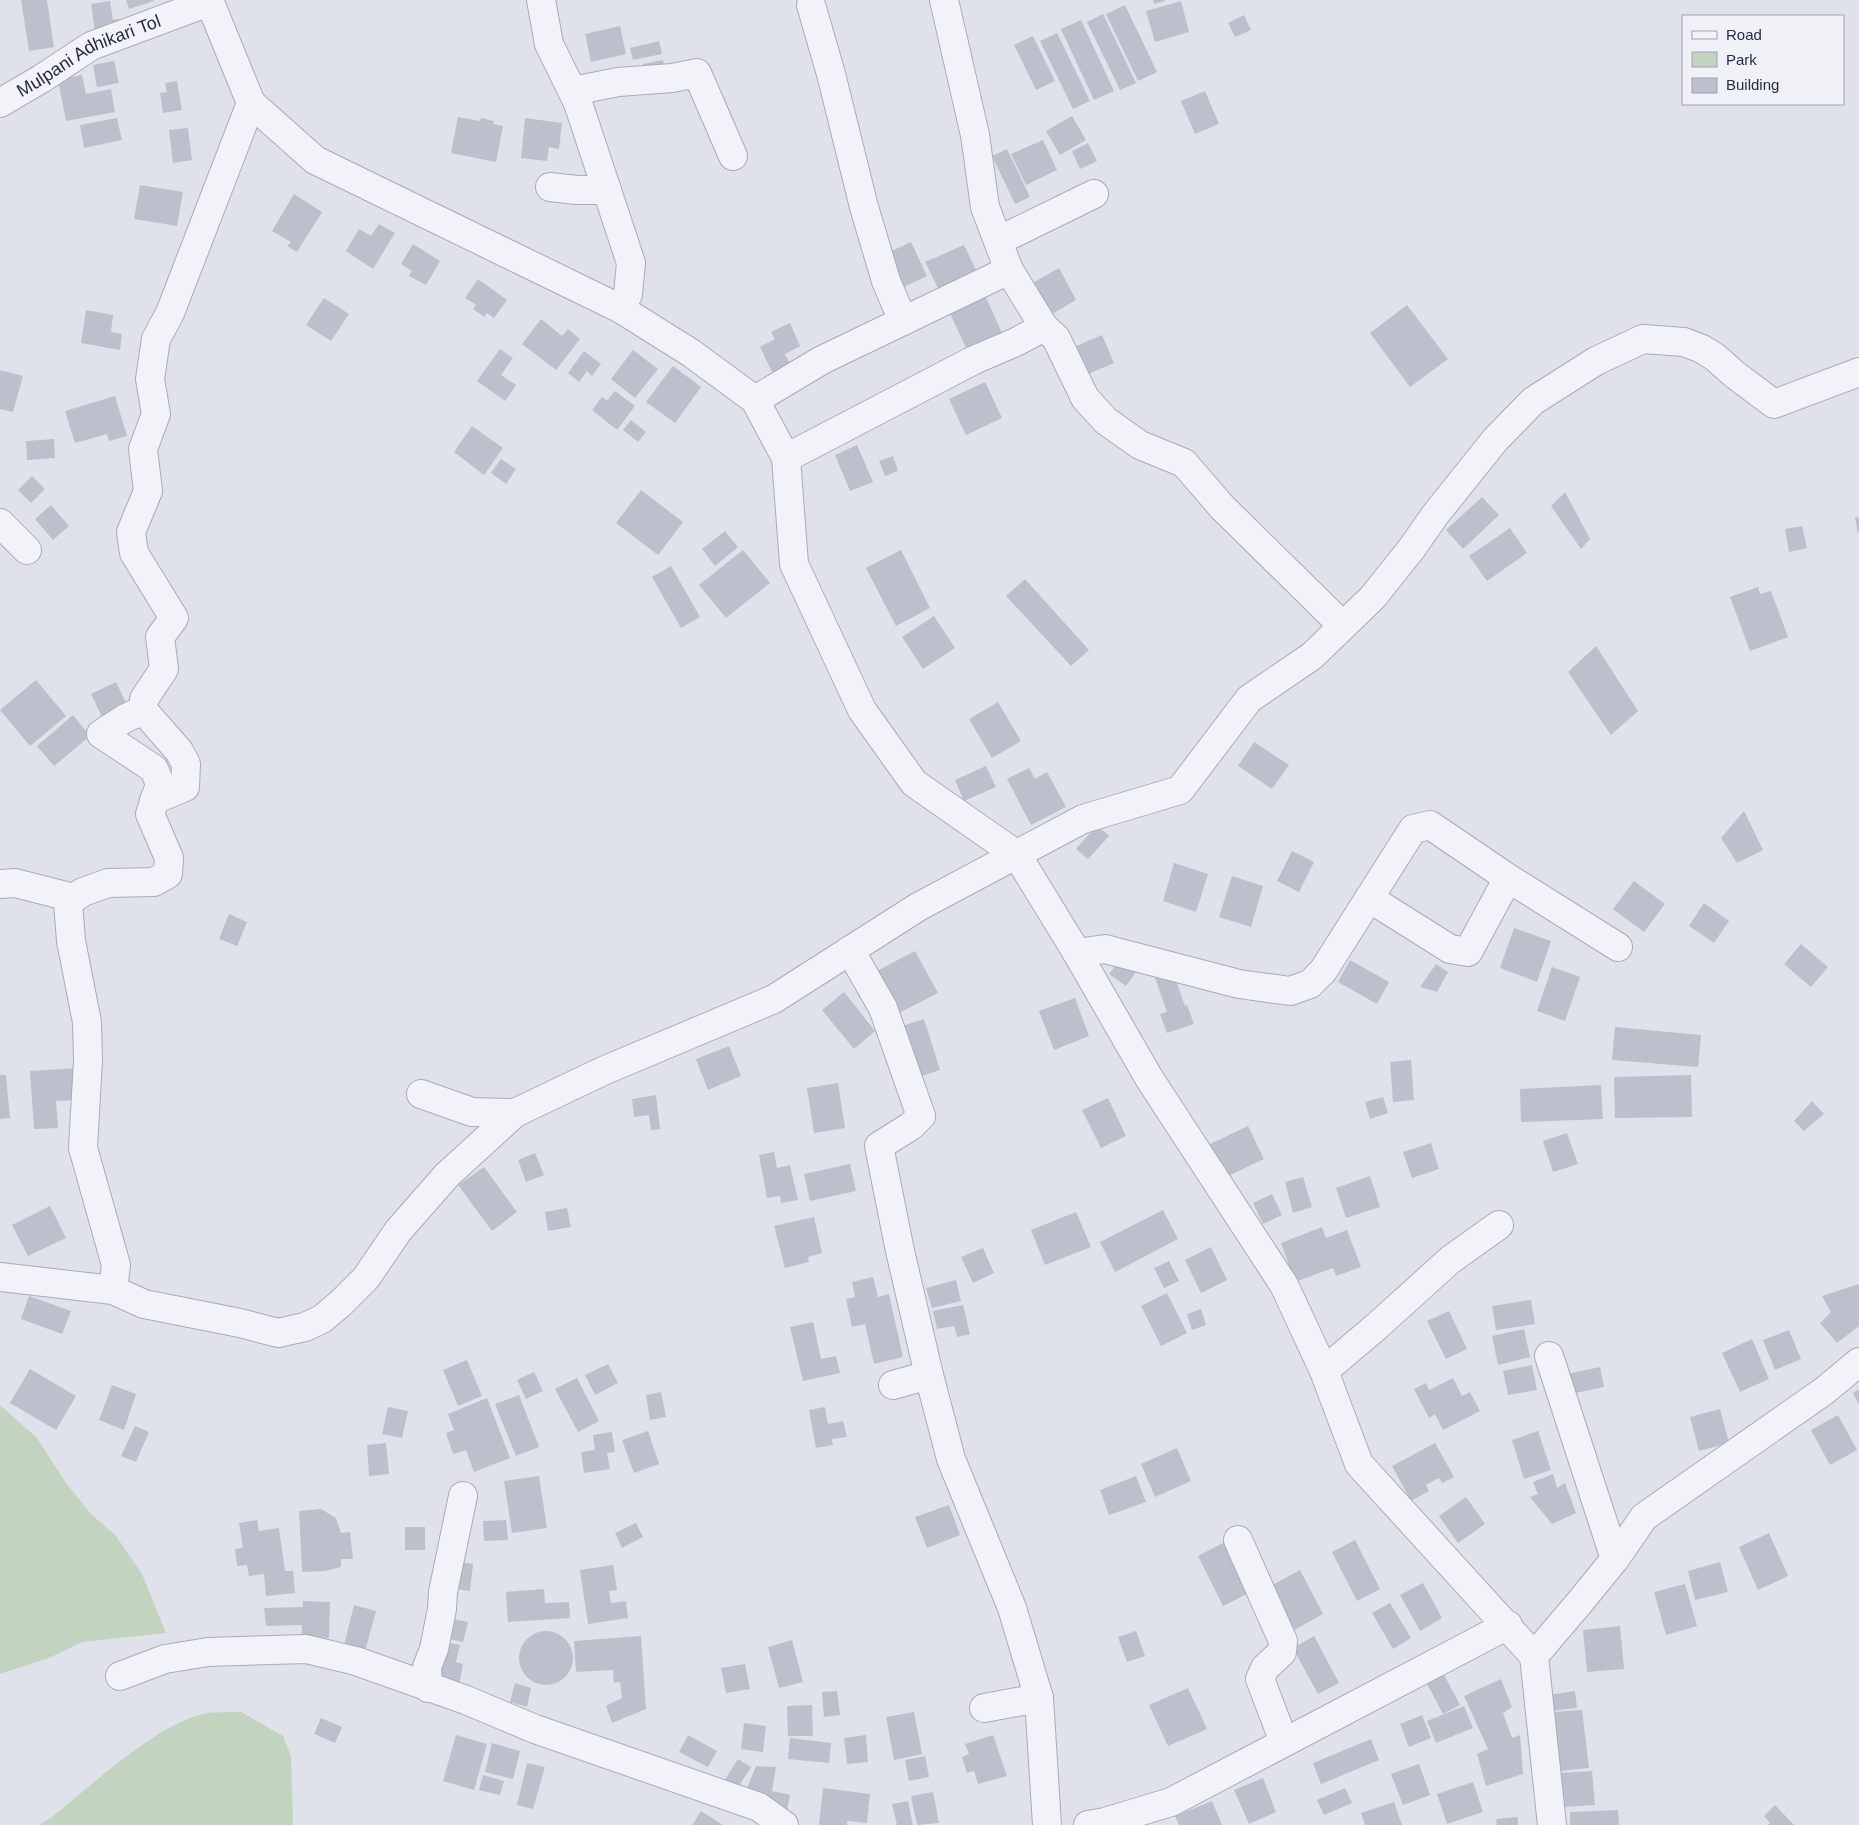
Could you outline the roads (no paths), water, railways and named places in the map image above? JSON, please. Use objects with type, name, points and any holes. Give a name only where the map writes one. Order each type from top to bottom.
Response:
[{"type":"street","points":[[542,0],[549,44],[578,103],[631,263],[628,294],[621,310]]},
{"type":"street","points":[[944,0],[975,135],[985,207],[1008,270],[1044,327],[1056,338],[1085,398],[1106,421],[1140,445],[1184,463],[1222,507],[1343,626]]},
{"type":"street","points":[[209,1],[251,103],[315,160],[621,310],[691,353],[755,400],[786,458],[794,564],[862,710],[914,783],[1017,856],[1077,953],[1149,1078],[1284,1285],[1324,1370],[1360,1464],[1508,1625],[1534,1656],[1552,1825]]},
{"type":"street","name":"Mulpani Adhikari Tol","points":[[0,103],[91,46],[209,1]]},
{"type":"street","points":[[810,5],[831,74],[864,207],[886,281],[903,321]]},
{"type":"street","points":[[573,91],[618,82],[672,78],[697,73],[733,156]]},
{"type":"street","points":[[154,800],[185,787],[186,764],[179,751],[143,710],[144,699],[164,669],[160,637],[174,618],[134,553],[131,532],[148,491],[143,449],[156,414],[150,379],[156,339],[170,313],[251,103]]},
{"type":"street","points":[[550,187],[577,190],[607,190]]},
{"type":"street","points":[[998,241],[1094,194]]},
{"type":"street","points":[[755,400],[822,360],[1008,270]]},
{"type":"street","points":[[786,458],[974,360],[1016,342],[1044,327]]},
{"type":"street","points":[[0,1277],[113,1290],[144,1304],[240,1322],[278,1333],[305,1327],[322,1318],[341,1303],[366,1278],[398,1231],[448,1175],[515,1113],[603,1071],[774,999],[918,907],[1017,856],[1083,819],[1180,790],[1249,699],[1312,656],[1373,598],[1435,515],[1495,440],[1534,401],[1596,361],[1643,339],[1684,342],[1702,349],[1774,404],[1859,372]]},
{"type":"street","points":[[0,523],[26,550]]},
{"type":"street","points":[[113,1290],[116,1265],[82,1148],[88,1060],[87,1022],[71,941],[68,902],[84,892],[108,883],[154,882],[168,874],[169,858],[150,814],[160,784],[154,769],[101,734],[124,719],[143,710]]},
{"type":"street","points":[[1077,953],[1105,949],[1239,984],[1290,991],[1310,984],[1323,972],[1413,829],[1430,825],[1508,878],[1618,947]]},
{"type":"street","points":[[1369,898],[1450,949],[1468,952],[1508,878]]},
{"type":"street","points":[[0,884],[15,883],[74,898]]},
{"type":"street","points":[[850,950],[883,1008],[921,1116],[911,1126],[879,1146],[900,1251],[951,1459],[1012,1608],[1039,1698],[1047,1825]]},
{"type":"street","points":[[420,1094],[472,1112],[515,1113]]},
{"type":"street","points":[[1324,1370],[1376,1327],[1450,1260],[1499,1225]]},
{"type":"street","points":[[1549,1356],[1615,1559]]},
{"type":"street","points":[[1534,1656],[1615,1559],[1644,1518],[1824,1391],[1859,1362]]},
{"type":"street","points":[[893,1385],[929,1375]]},
{"type":"street","points":[[428,1688],[427,1667],[434,1649],[442,1609],[443,1592],[463,1496]]},
{"type":"street","points":[[1238,1540],[1283,1641],[1282,1652],[1265,1668],[1260,1679],[1284,1742]]},
{"type":"street","points":[[1088,1825],[1105,1822],[1171,1802],[1508,1625]]},
{"type":"street","points":[[120,1676],[165,1659],[208,1652],[306,1649],[356,1661],[466,1700],[535,1729],[759,1807],[784,1825]]},
{"type":"street","points":[[984,1708],[1039,1698]]}]
